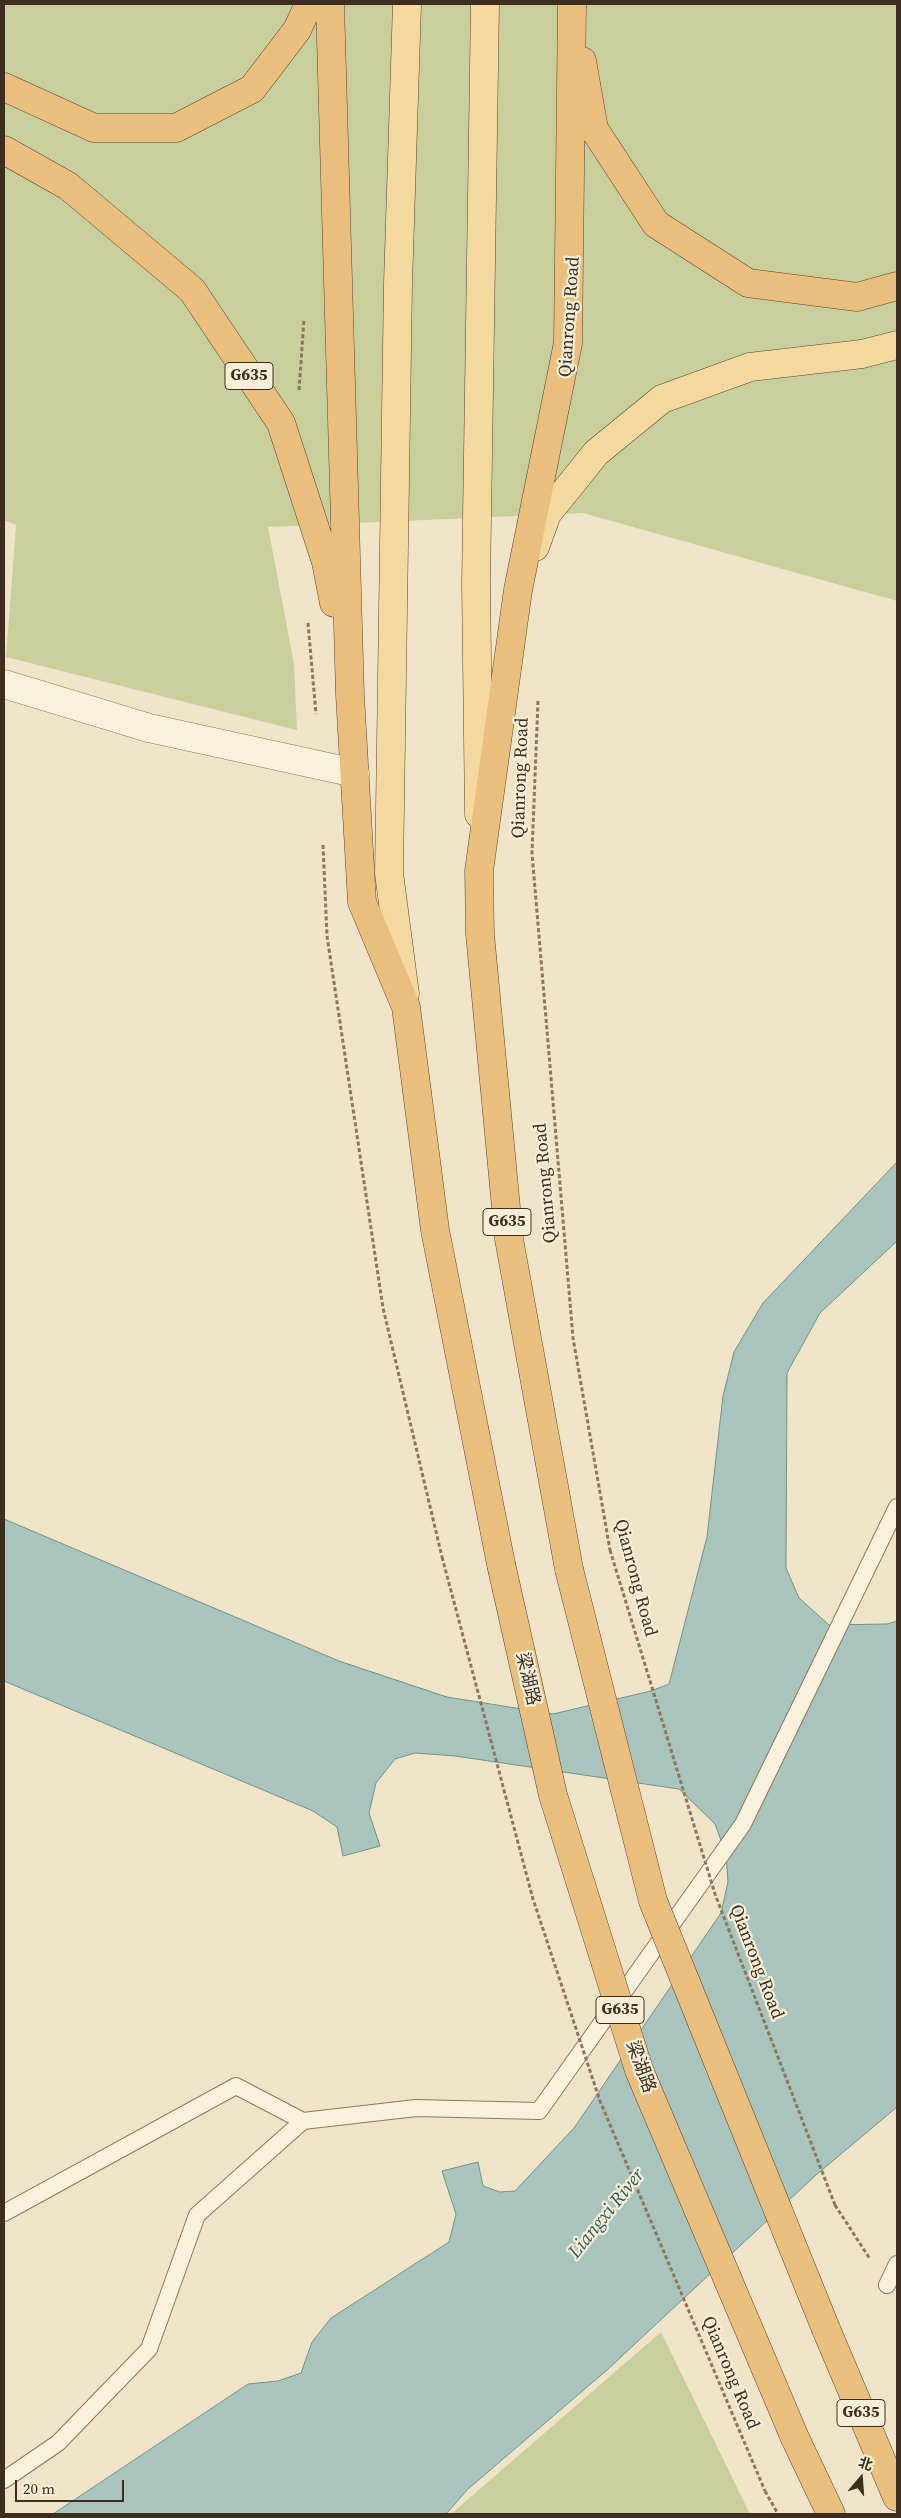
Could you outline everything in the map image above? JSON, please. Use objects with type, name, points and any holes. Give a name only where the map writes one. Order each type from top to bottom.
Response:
[{"type":"highway","points":[[4,87],[94,128],[176,128],[252,89],[297,30],[309,4]]},
{"type":"highway","points":[[330,4],[350,695],[362,902],[406,1007]]},
{"type":"highway","points":[[479,871],[518,590],[568,344],[572,4]]},
{"type":"highway","points":[[572,4],[594,129],[656,224],[748,283],[857,297],[897,286]]},
{"type":"highway","name":"G635","points":[[4,150],[68,186],[192,290],[281,422],[326,562],[350,695]]},
{"type":"highway","name":"G635","points":[[479,871],[480,934],[509,1239],[569,1569],[653,1901],[826,2328],[897,2497]]},
{"type":"highway","name":"梁湖路","points":[[406,1007],[435,1230],[501,1564],[553,1795],[639,2070],[794,2438],[831,2514]]},
{"type":"main road","points":[[406,1007],[389,873],[398,284],[407,4]]},
{"type":"main road","points":[[479,871],[476,583],[484,4]]},
{"type":"main road","points":[[518,590],[547,514],[596,452],[662,399],[750,367],[862,354],[897,345]]},
{"type":"street","points":[[4,684],[148,728],[355,773]]},
{"type":"lane","points":[[4,2213],[236,2086],[303,2121],[416,2108],[539,2110],[743,1824],[897,1507]]},
{"type":"lane","points":[[4,2480],[58,2443],[149,2348],[197,2215],[303,2121]]},
{"type":"lane","points":[[887,2285],[897,2264]]},
{"type":"path","name":"Qianrong Road","points":[[538,698],[533,863],[573,1338],[610,1550],[715,1894],[835,2205],[887,2285]]},
{"type":"path","name":"Qianrong Road","points":[[442,1557],[533,1899],[600,2101],[765,2491],[778,2514]]},
{"type":"green space","points":[[4,4],[897,4],[897,601],[583,513],[268,527],[294,664],[297,730],[6,657],[16,525],[4,520]]},
{"type":"green space","points":[[661,2332],[750,2514],[451,2514]]},
{"type":"water","name":"Liangxi River","points":[[897,1162],[897,1241],[820,1313],[787,1373],[786,1568],[799,1598],[829,1625],[887,1624],[897,1621],[897,2107],[816,2175],[607,2370],[468,2489],[446,2514],[53,2514],[248,2384],[278,2381],[301,2373],[312,2342],[331,2318],[449,2242],[456,2214],[442,2171],[478,2162],[483,2186],[500,2192],[515,2191],[574,2128],[721,1913],[728,1882],[726,1854],[715,1824],[679,1789],[455,1756],[415,1753],[395,1759],[376,1783],[369,1813],[380,1846],[343,1856],[337,1827],[313,1811],[4,1681],[4,1519],[339,1661],[447,1697],[553,1714],[651,1691],[669,1684],[707,1537],[723,1396],[734,1352],[763,1303]]}]
